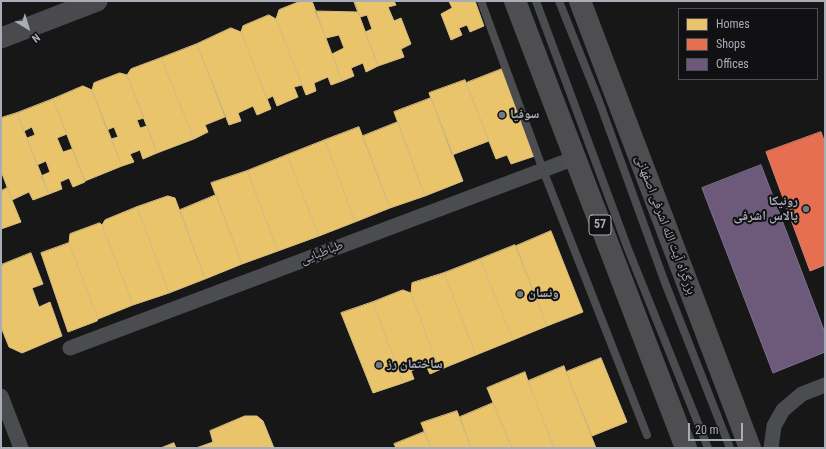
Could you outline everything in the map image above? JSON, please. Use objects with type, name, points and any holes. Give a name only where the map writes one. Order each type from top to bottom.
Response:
[{"type":"highway","name":"57","points":[[515,1],[686,448]]},
{"type":"highway","name":"بزرگراه آیت الله اشرفی اصفهانی","points":[[580,1],[750,448]]},
{"type":"street","points":[[1,38],[97,1]]},
{"type":"street","name":"طباطبایی","points":[[70,348],[575,158]]},
{"type":"street","points":[[771,448],[774,426],[783,410],[802,394],[825,385]]},
{"type":"street","points":[[1,396],[21,448]]},
{"type":"lane","points":[[481,1],[543,170],[647,435]]},
{"type":"lane","points":[[536,1],[628,249],[708,448]]},
{"type":"lane","points":[[559,1],[599,101],[664,280],[730,448]]},
{"type":"building: Homes","points":[[301,1],[312,1],[342,81],[331,85],[328,77],[314,83],[316,91],[306,95],[276,19],[279,10]]},
{"type":"building: Homes","points":[[354,1],[394,1],[396,5],[388,7],[394,21],[401,18],[411,44],[401,49],[404,57],[378,66],[365,32],[372,29],[367,15],[360,17]]},
{"type":"building: Homes","points":[[449,1],[475,1],[484,26],[470,32],[467,25],[459,28],[462,35],[451,40],[441,14],[452,8]]},
{"type":"building: Homes","points":[[315,11],[358,12],[378,66],[366,72],[363,63],[351,68],[354,76],[342,81],[332,54],[344,48],[339,35],[326,38]]},
{"type":"building: Homes","points":[[269,15],[276,19],[302,85],[294,87],[298,97],[277,106],[273,96],[267,99],[241,32],[243,26]]},
{"type":"building: Homes","points":[[231,28],[241,32],[271,109],[257,115],[253,106],[238,113],[241,121],[229,125],[197,44]]},
{"type":"building: Homes","points":[[197,44],[225,117],[205,125],[208,132],[194,139],[161,58]]},
{"type":"building: Homes","points":[[161,58],[194,139],[157,153],[127,75],[131,69]]},
{"type":"building: Homes","points":[[502,69],[535,156],[511,164],[507,155],[496,159],[466,83]]},
{"type":"building: Homes","points":[[120,73],[127,75],[144,118],[137,120],[140,128],[147,126],[157,153],[143,159],[140,150],[130,154],[134,162],[122,166],[111,139],[118,137],[114,127],[107,130],[92,90],[94,83]]},
{"type":"building: Homes","points":[[465,80],[489,141],[452,155],[429,93]]},
{"type":"building: Homes","points":[[83,86],[92,90],[122,166],[85,181],[53,99]]},
{"type":"building: Homes","points":[[431,98],[463,181],[425,196],[394,112]]},
{"type":"building: Homes","points":[[53,99],[67,134],[57,138],[63,152],[72,149],[85,182],[73,187],[69,178],[60,182],[62,189],[49,194],[41,176],[50,172],[46,161],[37,165],[27,138],[35,135],[32,127],[24,131],[17,113]]},
{"type":"building: Homes","points":[[17,113],[49,194],[33,200],[29,192],[12,200],[1,171],[1,118]]},
{"type":"building: Homes","points":[[398,122],[425,196],[390,208],[363,136]]},
{"type":"building: Homes","points":[[359,127],[390,208],[355,222],[325,140]]},
{"type":"building: Homes","points":[[325,140],[355,222],[319,236],[287,155]]},
{"type":"building: Homes","points":[[287,155],[319,236],[278,251],[247,171]]},
{"type":"building: Homes","points":[[247,171],[278,251],[242,264],[211,183]]},
{"type":"building: Homes","points":[[7,188],[21,222],[1,229],[1,191]]},
{"type":"building: Homes","points":[[216,195],[242,264],[205,279],[180,210]]},
{"type":"building: Homes","points":[[168,196],[175,198],[205,279],[169,293],[137,207]]},
{"type":"building: Homes","points":[[137,207],[169,293],[133,305],[102,225],[105,220]]},
{"type":"building: Homes","points":[[100,223],[133,305],[98,319],[69,243],[70,234]]},
{"type":"building: Homes","points":[[551,231],[583,312],[547,326],[516,246]]},
{"type":"building: Homes","points":[[69,243],[98,319],[97,321],[68,332],[41,253]]},
{"type":"building: Homes","points":[[515,245],[547,326],[513,340],[480,259]]},
{"type":"building: Homes","points":[[31,253],[43,284],[32,288],[39,307],[50,302],[62,336],[22,353],[9,347],[1,327],[1,265]]},
{"type":"building: Homes","points":[[480,259],[513,340],[476,355],[444,273]]},
{"type":"building: Homes","points":[[444,273],[476,355],[439,370],[411,293],[412,283]]},
{"type":"building: Homes","points":[[403,290],[411,293],[439,370],[430,374],[425,364],[411,371],[414,379],[403,383],[373,302]]},
{"type":"building: Homes","name":"ساختمان رز","points":[[373,302],[403,383],[373,393],[341,313]]},
{"type":"building: Homes","points":[[601,358],[627,422],[592,436],[566,372]]},
{"type":"building: Homes","points":[[564,366],[596,448],[554,448],[528,381]]},
{"type":"building: Homes","points":[[525,372],[554,448],[512,448],[487,388]]},
{"type":"building: Homes","points":[[493,403],[512,448],[471,448],[460,417]]},
{"type":"building: Homes","points":[[457,411],[471,448],[431,448],[421,423]]},
{"type":"building: Homes","points":[[245,416],[257,416],[263,421],[274,448],[196,448],[213,442],[210,431]]},
{"type":"building: Homes","points":[[424,432],[431,448],[396,448],[394,444]]},
{"type":"building: Homes","points":[[174,443],[176,448],[161,448]]},
{"type":"building: Shops","name":"رونیکا پالاس اشرفی","points":[[821,132],[825,143],[825,265],[810,271],[766,152]]},
{"type":"building: Offices","points":[[761,165],[825,333],[825,352],[773,373],[702,188]]},
{"type":"place","name":"سوفیا","points":[[502,115]]},
{"type":"place","name":"رونیکا پالاس اشرفی","points":[[806,209]]},
{"type":"place","name":"ونسان","points":[[520,294]]},
{"type":"place","name":"ساختمان رز","points":[[379,365]]}]
